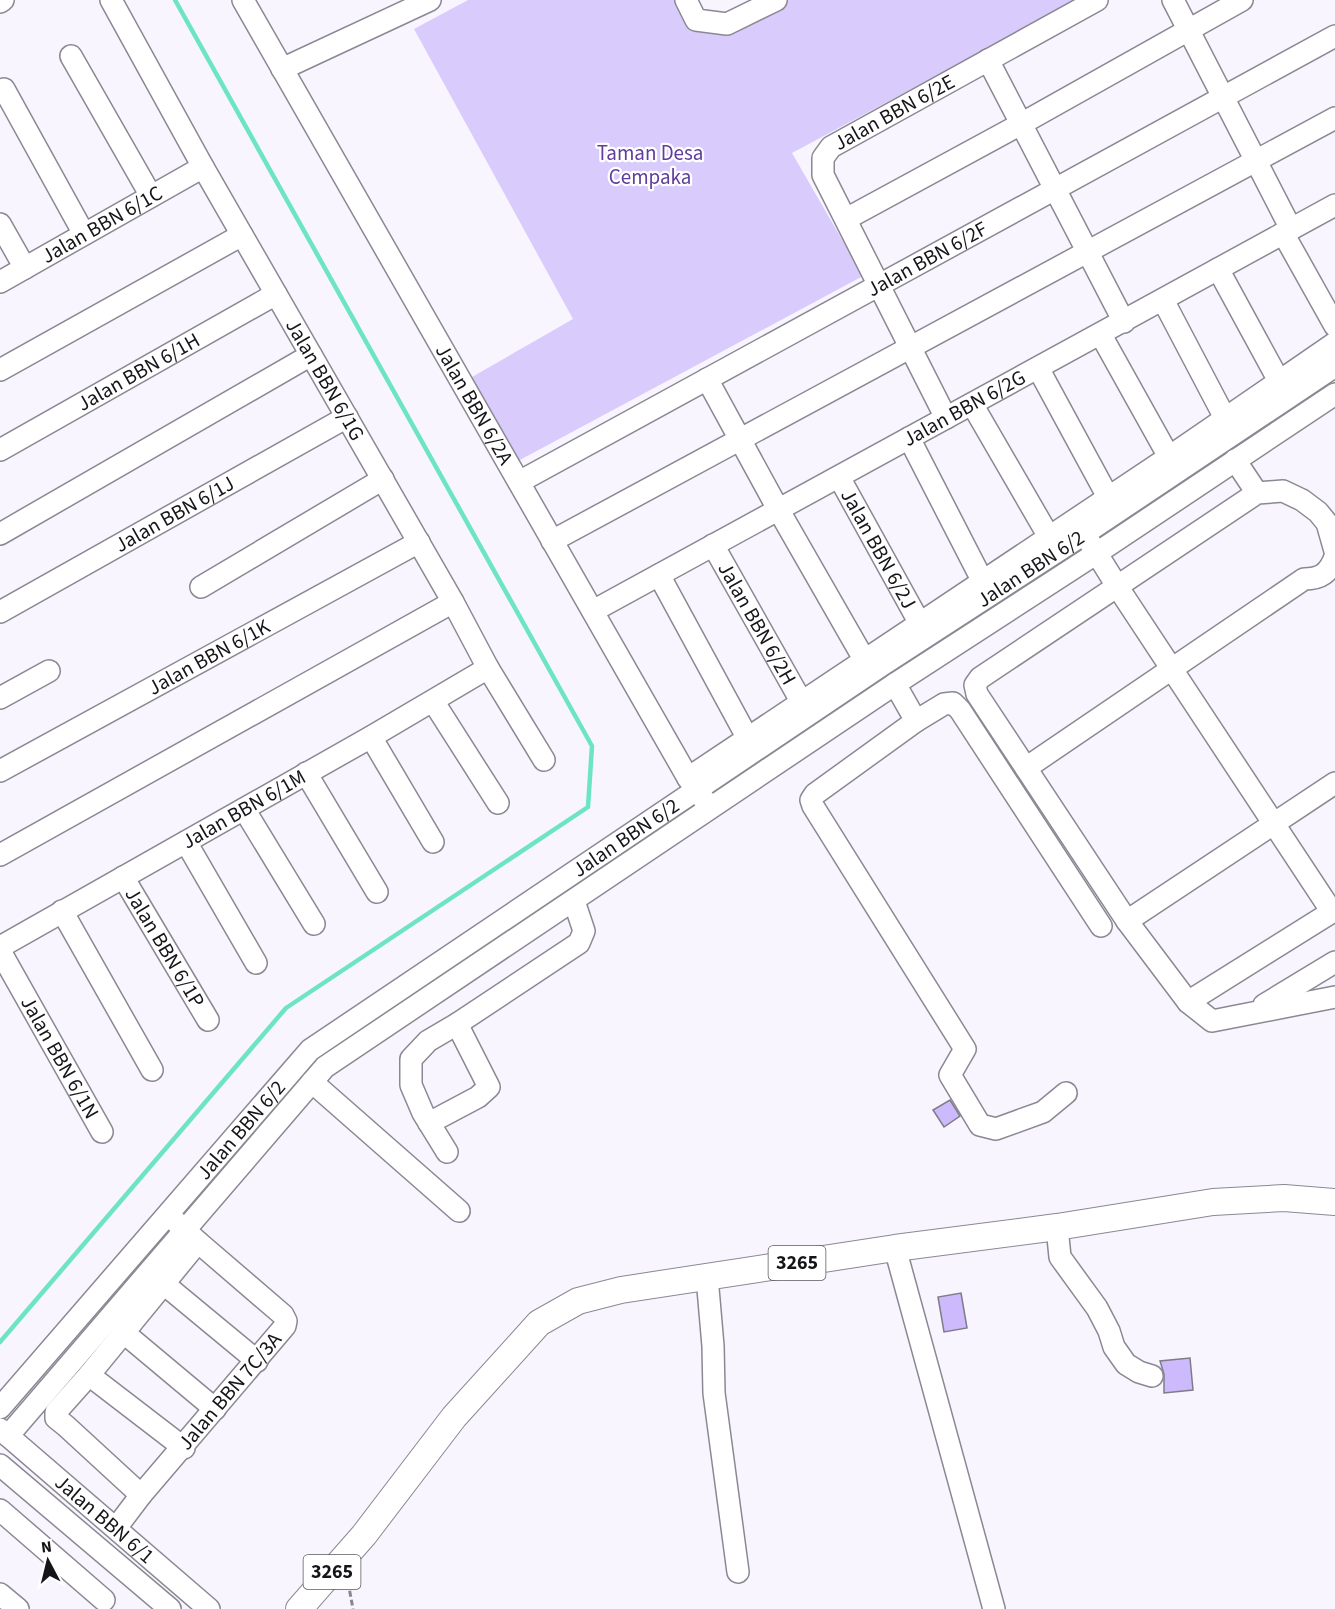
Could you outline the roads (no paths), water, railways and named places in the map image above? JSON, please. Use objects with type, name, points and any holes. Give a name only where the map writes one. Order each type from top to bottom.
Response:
[{"type":"main road","name":"3265","points":[[299,1609],[364,1535],[454,1417],[539,1323],[578,1301],[621,1290],[1213,1202],[1284,1198],[1335,1202]]},
{"type":"street","name":"Jalan BBN 6/1G","points":[[111,0],[203,167],[419,542],[488,668],[544,760]]},
{"type":"street","points":[[282,69],[430,0]]},
{"type":"street","points":[[686,0],[696,20],[727,24],[776,0]]},
{"type":"street","name":"Jalan BBN 6/2E","points":[[946,418],[823,175],[823,158],[831,147],[1097,0]]},
{"type":"street","points":[[1173,0],[1256,162],[1287,231],[1335,326]]},
{"type":"street","points":[[846,219],[1242,0]]},
{"type":"street","name":"Jalan BBN 6/2A","points":[[250,2],[282,69],[692,784],[710,809]]},
{"type":"street","name":"Jalan BBN 6/2F","points":[[519,482],[1335,36]]},
{"type":"street","points":[[71,56],[151,196]]},
{"type":"street","points":[[988,60],[1124,322]]},
{"type":"street","points":[[4,89],[84,234]]},
{"type":"street","points":[[552,541],[1335,118]]},
{"type":"street","name":"Jalan BBN 6/1C","points":[[0,282],[203,167]]},
{"type":"street","name":"Jalan BBN 6/2G","points":[[593,611],[1335,205]]},
{"type":"street","points":[[0,224],[25,268]]},
{"type":"street","points":[[0,370],[242,235]]},
{"type":"street","points":[[1218,269],[1279,381]]},
{"type":"street","name":"Jalan BBN 6/1H","points":[[0,450],[276,294]]},
{"type":"street","points":[[1163,300],[1225,418]]},
{"type":"street","points":[[1101,335],[1169,457]]},
{"type":"street","points":[[692,784],[747,737],[982,580],[1052,544],[1108,497],[1335,343]]},
{"type":"street","points":[[0,534],[311,355]]},
{"type":"street","name":"Jalan BBN 6/2","points":[[0,1408],[310,1050],[692,784],[872,672],[1052,544],[1084,534],[1335,366]]},
{"type":"street","points":[[1038,368],[1108,497]]},
{"type":"street","points":[[707,379],[864,659]]},
{"type":"street","name":"Jalan BBN 6/2","points":[[3,1439],[192,1235],[325,1067],[895,684],[1335,394]]},
{"type":"street","points":[[972,404],[1069,570]]},
{"type":"street","name":"Jalan BBN 6/1J","points":[[0,612],[347,417]]},
{"type":"street","points":[[909,438],[982,580]]},
{"type":"street","points":[[1235,460],[1257,493]]},
{"type":"street","name":"Jalan BBN 6/2J","points":[[839,477],[919,622]]},
{"type":"street","points":[[201,587],[383,479]]},
{"type":"street","points":[[1335,551],[1327,523],[1318,512],[1302,500],[1283,491],[1257,493],[980,678],[975,685],[977,694],[1127,921],[1188,1002],[1212,1021],[1335,997]]},
{"type":"street","points":[[1084,534],[1274,825],[1334,911],[1188,1002]]},
{"type":"street","name":"Jalan BBN 6/1K","points":[[0,771],[419,542]]},
{"type":"street","name":"Jalan BBN 6/2H","points":[[713,545],[801,701]]},
{"type":"street","points":[[1026,768],[1304,579],[1323,576],[1331,567],[1335,557]]},
{"type":"street","points":[[659,575],[747,737]]},
{"type":"street","points":[[0,855],[453,602]]},
{"type":"street","name":"Jalan BBN 6/1M","points":[[0,949],[62,911],[371,737],[488,668]]},
{"type":"street","points":[[0,698],[49,671]]},
{"type":"street","points":[[895,684],[916,721]]},
{"type":"street","points":[[433,701],[498,802]]},
{"type":"street","points":[[1066,1093],[1043,1112],[996,1129],[980,1125],[950,1076],[965,1049],[811,800],[815,794],[916,721],[944,704],[953,703],[960,710],[1101,926]]},
{"type":"street","points":[[371,737],[433,842]]},
{"type":"street","points":[[306,773],[376,892]]},
{"type":"street","points":[[1127,921],[1335,783]]},
{"type":"street","points":[[244,808],[314,924]]},
{"type":"street","points":[[186,842],[256,963]]},
{"type":"street","name":"Jalan BBN 6/1P","points":[[123,877],[208,1020]]},
{"type":"street","points":[[447,1152],[429,1123],[411,1085],[411,1059],[428,1041],[579,943],[584,931],[574,901]]},
{"type":"street","points":[[62,911],[152,1070]]},
{"type":"street","name":"Jalan BBN 6/1N","points":[[0,949],[102,1132]]},
{"type":"street","points":[[1250,1013],[1335,962]]},
{"type":"street","points":[[429,1123],[478,1097],[489,1087],[457,1024]]},
{"type":"street","points":[[312,1082],[459,1211]]},
{"type":"street","name":"Jalan BBN 7C/3A","points":[[116,1528],[141,1495],[257,1361],[285,1326],[286,1321],[284,1315],[168,1215]]},
{"type":"street","points":[[1057,1227],[1060,1257],[1097,1308],[1109,1331],[1114,1347],[1126,1364],[1139,1372],[1152,1376]]},
{"type":"street","points":[[141,1495],[56,1418],[56,1412],[164,1284],[192,1235]]},
{"type":"street","points":[[894,1248],[994,1609]]},
{"type":"street","points":[[707,1277],[713,1346],[714,1393],[738,1572]]},
{"type":"street","points":[[164,1284],[257,1361]]},
{"type":"street","points":[[123,1332],[215,1409]]},
{"type":"street","points":[[89,1375],[184,1448]]},
{"type":"street","points":[[3,1439],[9,1462],[8,1472]]},
{"type":"street","name":"Jalan BBN 6/1","points":[[3,1439],[116,1528],[210,1609]]},
{"type":"street","name":"Jalan BBN 6/1","points":[[8,1472],[170,1609]]},
{"type":"street","points":[[0,1510],[100,1605],[144,1553]]},
{"type":"street","points":[[0,1594],[18,1609]]},
{"type":"waterway","points":[[0,1342],[286,1008],[588,807],[592,746],[175,0]]},
{"type":"park label","name":"Taman Desa Cempaka","points":[[650,165]]}]
